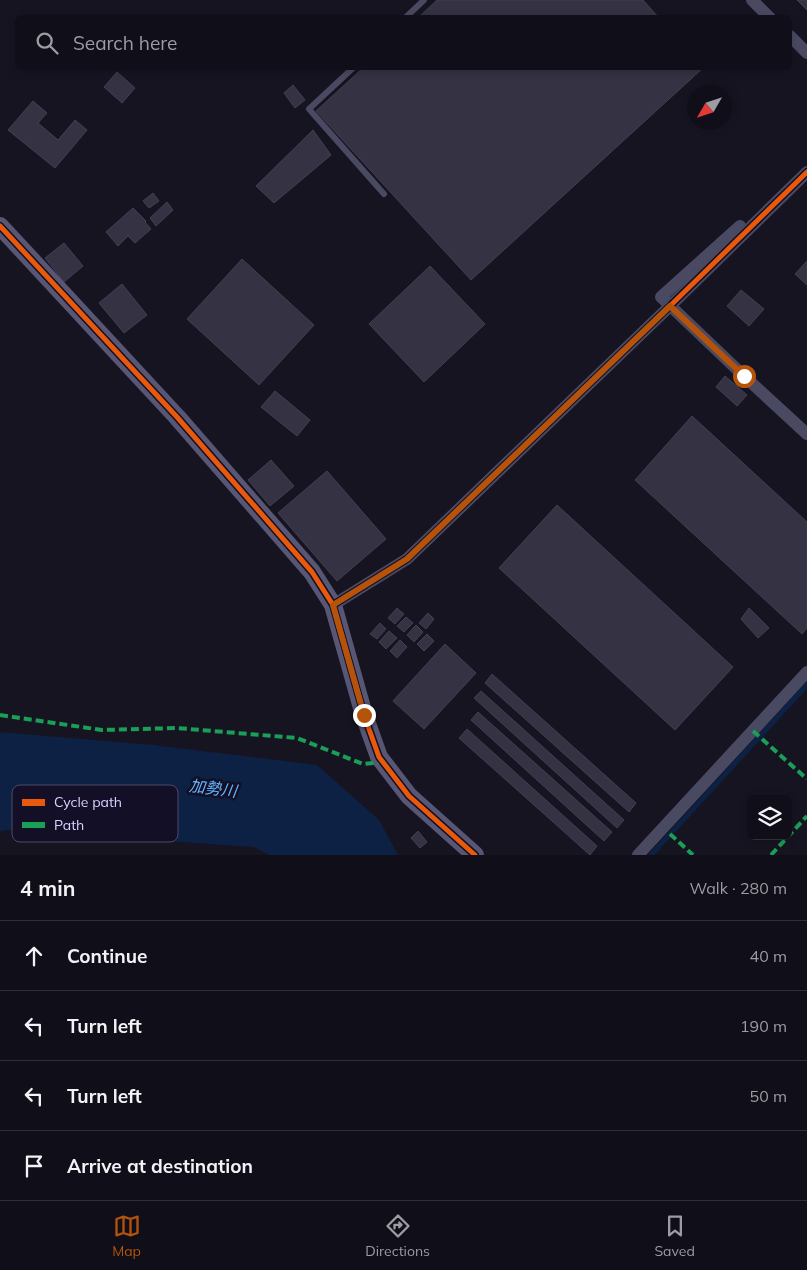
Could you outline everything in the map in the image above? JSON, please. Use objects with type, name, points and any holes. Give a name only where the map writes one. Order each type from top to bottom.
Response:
[{"type":"street","points":[[752,0],[767,15]]},
{"type":"street","points":[[792,38],[807,53]]},
{"type":"street","points":[[807,167],[661,297],[807,434]]},
{"type":"street","points":[[333,605],[407,559],[807,172]]},
{"type":"street","points":[[0,226],[177,417],[312,572],[333,605],[364,715],[378,757],[410,796],[475,855]]},
{"type":"street","points":[[638,855],[807,672]]},
{"type":"lane","points":[[408,15],[424,0]]},
{"type":"lane","points":[[351,70],[309,109],[384,194]]},
{"type":"water","name":"加勢川","points":[[0,732],[153,745],[317,765],[379,820],[398,855],[270,855],[254,847],[178,842],[178,785],[12,785],[12,830],[0,831]]},
{"type":"building","points":[[437,0],[643,0],[656,15],[421,15]]},
{"type":"building","points":[[797,0],[807,0],[807,10]]},
{"type":"building","points":[[361,70],[701,70],[471,280],[316,111]]},
{"type":"building","points":[[117,72],[135,88],[122,103],[104,87]]},
{"type":"building","points":[[293,85],[305,100],[295,108],[284,93]]},
{"type":"building","points":[[33,101],[47,113],[38,123],[58,140],[75,120],[87,130],[55,168],[8,130]]},
{"type":"building","points":[[313,130],[331,155],[274,203],[256,186]]},
{"type":"building","points":[[153,193],[159,201],[149,208],[143,201]]},
{"type":"building","points":[[167,202],[173,210],[156,226],[150,218]]},
{"type":"building","points":[[133,208],[151,229],[135,243],[128,236],[118,246],[106,232]]},
{"type":"building","points":[[64,243],[83,266],[64,282],[45,258]]},
{"type":"building","points":[[242,259],[314,325],[259,385],[187,319]]},
{"type":"building","points":[[807,261],[807,285],[795,274]]},
{"type":"building","points":[[430,266],[485,324],[424,382],[369,324]]},
{"type":"building","points":[[122,284],[147,315],[124,333],[99,303]]},
{"type":"building","points":[[741,290],[764,309],[749,326],[727,306]]},
{"type":"building","points":[[725,376],[747,395],[737,406],[716,387]]},
{"type":"building","points":[[275,391],[310,420],[297,436],[261,407]]},
{"type":"building","points":[[692,416],[807,522],[807,628],[802,634],[635,480]]},
{"type":"building","points":[[271,460],[294,486],[270,506],[248,480]]},
{"type":"building","points":[[327,471],[386,539],[337,581],[278,513]]},
{"type":"building","points":[[557,505],[733,667],[675,730],[499,568]]},
{"type":"building","points":[[397,608],[404,614],[395,624],[388,618]]},
{"type":"building","points":[[749,608],[769,628],[758,638],[741,619]]},
{"type":"building","points":[[428,613],[434,619],[426,629],[419,623]]},
{"type":"building","points":[[406,617],[413,623],[404,632],[397,626]]},
{"type":"building","points":[[380,623],[386,629],[377,639],[370,634]]},
{"type":"building","points":[[416,625],[423,632],[414,642],[407,635]]},
{"type":"building","points":[[389,631],[397,638],[386,649],[379,642]]},
{"type":"building","points":[[427,634],[434,641],[424,651],[417,644]]},
{"type":"building","points":[[400,640],[407,647],[397,658],[390,651]]},
{"type":"building","points":[[445,644],[476,673],[424,729],[393,701]]},
{"type":"building","points":[[492,674],[636,803],[629,812],[485,683]]},
{"type":"building","points":[[481,691],[624,820],[617,828],[474,698]]},
{"type":"building","points":[[478,712],[612,832],[604,841],[471,720]]},
{"type":"building","points":[[467,729],[597,846],[590,855],[459,738]]},
{"type":"building","points":[[418,831],[427,842],[420,848],[411,838]]},
{"type":"waterway","points":[[651,855],[807,685]]},
{"type":"marked path","points":[[0,715],[102,730],[177,728],[297,738],[363,764],[382,762]]},
{"type":"marked path","points":[[753,731],[807,779]]},
{"type":"marked path","points":[[771,855],[807,816]]},
{"type":"marked path","points":[[670,834],[693,855]]},
{"type":"cycle path","points":[[333,605],[407,559],[807,172]]},
{"type":"cycle path","points":[[0,226],[177,417],[312,572],[333,605],[364,715],[379,757],[409,796],[475,855]]},
{"type":"route","points":[[364,715],[333,605],[407,559],[670,306],[744,376]]}]
